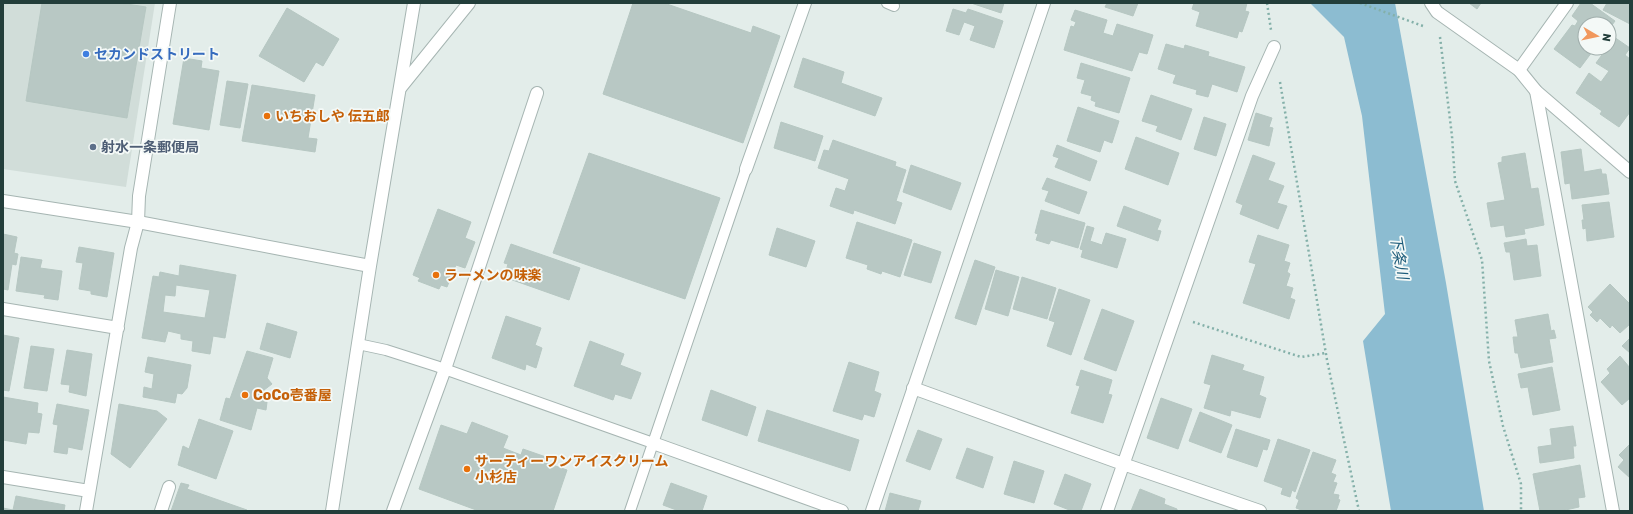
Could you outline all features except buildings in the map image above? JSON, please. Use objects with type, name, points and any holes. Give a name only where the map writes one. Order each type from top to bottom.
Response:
[{"type":"street","points":[[86,511],[131,248],[138,222],[139,196],[170,3]]},
{"type":"street","points":[[332,511],[370,266],[414,3]]},
{"type":"street","points":[[401,87],[469,3]]},
{"type":"street","points":[[746,169],[805,3]]},
{"type":"street","points":[[872,511],[1044,3]]},
{"type":"street","points":[[1519,70],[1567,3]]},
{"type":"street","points":[[1434,8],[1519,70],[1536,90],[1630,172]]},
{"type":"street","points":[[1107,511],[1252,96],[1274,47]]},
{"type":"street","points":[[1536,90],[1614,511]]},
{"type":"street","points":[[394,511],[445,369],[537,94]]},
{"type":"street","points":[[3,201],[138,222],[370,266]]},
{"type":"street","points":[[3,310],[118,328]]},
{"type":"street","points":[[913,388],[1123,464],[1260,511]]},
{"type":"street","points":[[654,443],[842,511]]},
{"type":"street","points":[[3,477],[89,491]]},
{"type":"street","points":[[161,511],[169,487]]},
{"type":"lane","points":[[630,511],[746,169]]},
{"type":"lane","points":[[358,344],[386,350],[445,369],[654,443]]},
{"type":"path","points":[[1266,3],[1274,47]]},
{"type":"path","points":[[1360,3],[1425,26]]},
{"type":"path","points":[[1434,8],[1452,136],[1455,181],[1482,260],[1489,361],[1503,426],[1521,484],[1521,511]]},
{"type":"path","points":[[1279,80],[1326,354],[1359,511]]},
{"type":"path","points":[[1175,315],[1301,358],[1326,354]]},
{"type":"shaded area","points":[[3,3],[155,3],[126,187],[3,169]]},
{"type":"water","name":"下条川","points":[[1310,3],[1395,3],[1446,283],[1484,511],[1391,511],[1363,341],[1385,314],[1362,116],[1344,37]]},
{"type":"place","name":"セカンドストリート","points":[[86,54]]},
{"type":"place","name":"いちおしや 伝五郎","points":[[267,116]]},
{"type":"place","name":"射水一条郵便局","points":[[93,147]]},
{"type":"place","name":"ラーメンの味楽","points":[[436,275]]},
{"type":"place","name":"CoCo壱番屋","points":[[245,395]]},
{"type":"place","name":"サーティーワンアイスクリーム 小杉店","points":[[467,469]]}]
